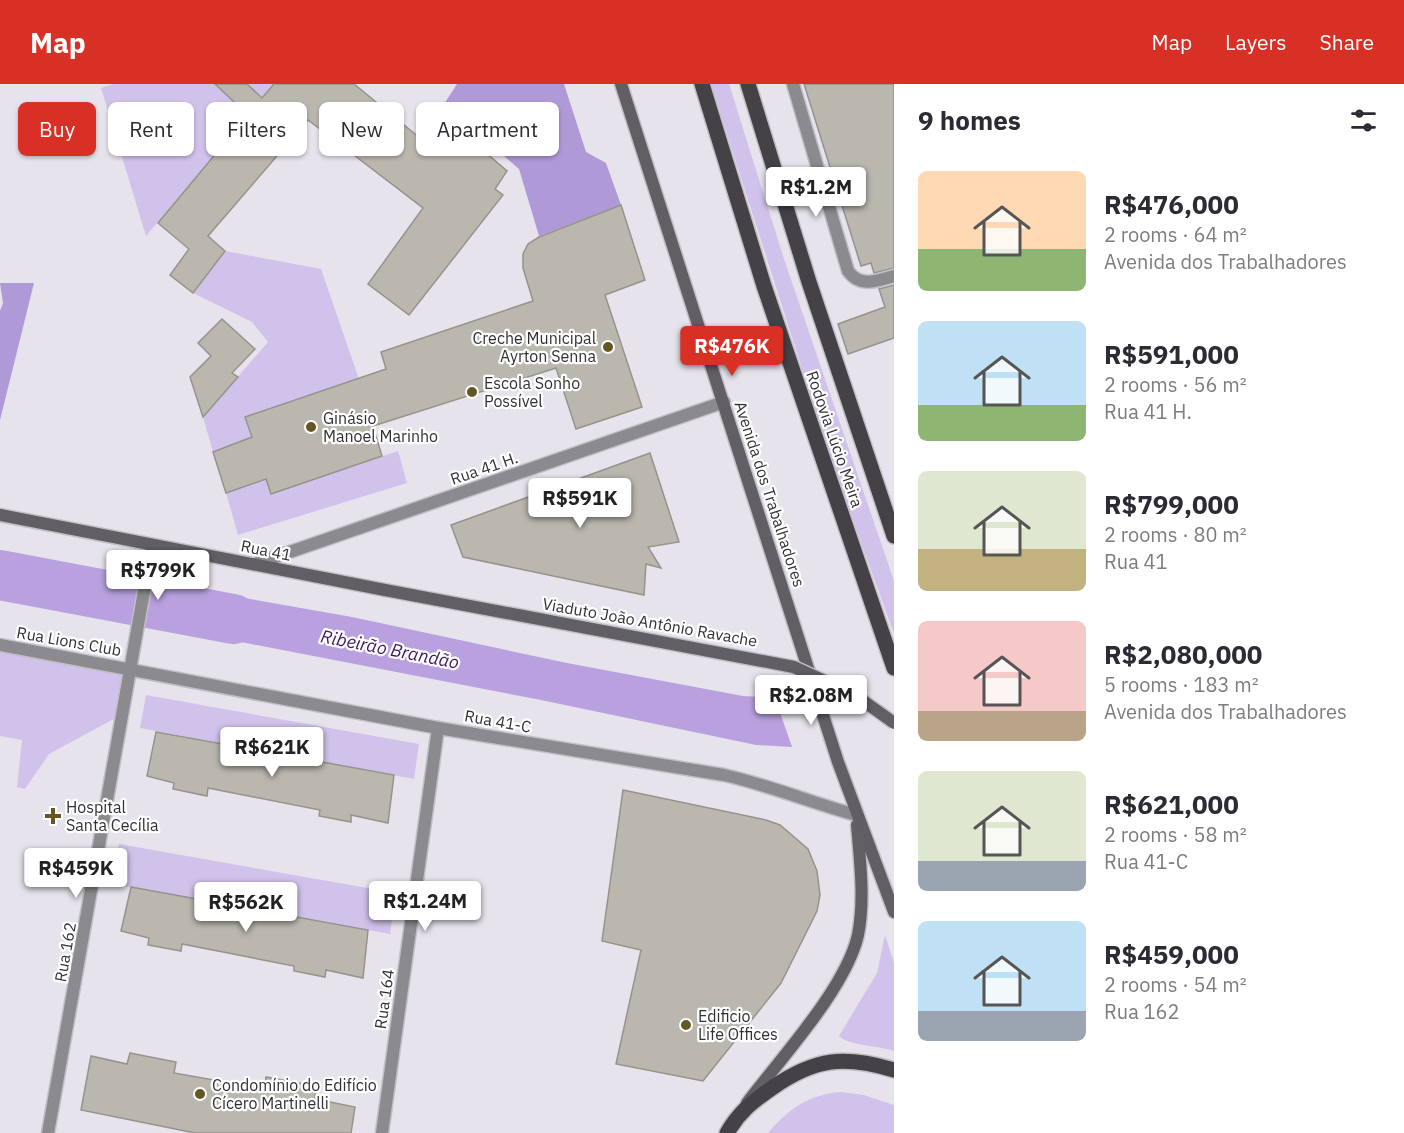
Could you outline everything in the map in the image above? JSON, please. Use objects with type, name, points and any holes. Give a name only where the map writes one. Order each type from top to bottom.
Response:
[{"type":"main road","name":"Avenida dos Trabalhadores","points":[[621,84],[838,762],[894,912]]},
{"type":"main road","name":"Rodovia Lúcio Meira","points":[[702,84],[764,286],[894,668]]},
{"type":"main road","name":"Rodovia Lúcio Meira","points":[[748,84],[809,282],[894,536]]},
{"type":"main road","name":"Rua 41","points":[[0,515],[385,590]]},
{"type":"main road","name":"Viaduto João Antônio Ravache","points":[[385,590],[786,665],[836,684],[894,723]]},
{"type":"main road","points":[[727,1133],[743,1108],[837,983],[853,951],[860,922],[861,896],[856,815]]},
{"type":"main road","points":[[743,1108],[791,1075],[820,1063],[854,1060],[894,1071]]},
{"type":"street","points":[[792,84],[848,271],[852,277],[866,283],[894,276]]},
{"type":"street","name":"Rua 41 H.","points":[[255,564],[724,402]]},
{"type":"street","name":"Rua 162","points":[[48,1133],[153,546]]},
{"type":"street","name":"Rua Lions Club","points":[[0,645],[132,670]]},
{"type":"street","name":"Rua 41-C","points":[[132,670],[438,728],[742,779],[856,815]]},
{"type":"street","name":"Rua 164","points":[[382,1133],[438,728]]},
{"type":"shaded area","points":[[113,84],[274,84],[259,102],[206,102],[206,156],[213,156],[146,236],[122,156],[194,156],[194,102],[108,102],[108,111],[101,88]]},
{"type":"shaded area","points":[[457,84],[564,84],[586,152],[606,163],[621,205],[539,236],[519,169],[504,156],[559,156],[559,102],[445,102]]},
{"type":"shaded area","points":[[711,84],[729,84],[784,259],[894,581],[894,634],[829,453]]},
{"type":"shaded area","points":[[225,251],[321,269],[359,379],[246,418],[252,437],[213,452],[203,417],[268,342],[252,322],[193,293]]},
{"type":"shaded area","points":[[0,283],[34,283],[0,420],[0,311],[3,303]]},
{"type":"shaded area","points":[[398,451],[407,483],[238,535],[226,493],[266,479],[271,494]]},
{"type":"shaded area","points":[[0,645],[132,670],[125,713],[49,754],[25,789],[17,787],[22,740],[0,736]]},
{"type":"shaded area","points":[[146,695],[419,744],[414,779],[140,728]]},
{"type":"shaded area","points":[[119,844],[396,893],[390,934],[112,884]]},
{"type":"shaded area","points":[[885,935],[894,963],[894,1051],[849,1041],[839,1036],[877,973]]},
{"type":"shaded area","points":[[841,1092],[864,1095],[894,1105],[894,1133],[768,1133],[800,1104],[819,1096]]},
{"type":"water","points":[[0,554],[126,575],[119,621],[0,597]]},
{"type":"water","points":[[170,585],[352,617],[567,663],[743,696],[775,698],[792,747],[756,745],[541,700],[163,627]]},
{"type":"building","points":[[215,84],[247,84],[262,98],[274,84],[354,84],[376,102],[319,102],[319,128],[307,121],[307,102],[234,102]]},
{"type":"building","points":[[804,84],[894,84],[894,268],[874,273],[871,263],[861,266]]},
{"type":"building","points":[[404,125],[416,135],[416,156],[490,156],[507,171],[495,189],[503,195],[409,315],[368,284],[423,208],[355,156],[404,156]]},
{"type":"building","points":[[214,156],[277,156],[208,236],[225,251],[193,293],[170,275],[189,249],[158,223]]},
{"type":"building","points":[[621,205],[645,280],[605,295],[642,407],[576,429],[556,368],[373,426],[382,456],[271,494],[266,479],[226,493],[213,452],[252,437],[245,417],[386,369],[381,352],[533,301],[523,268],[523,254],[528,244],[539,237]]},
{"type":"building","points":[[894,285],[894,338],[848,354],[838,324],[885,307],[879,289]]},
{"type":"building","points":[[222,319],[255,349],[232,373],[238,377],[203,417],[190,377],[211,356],[198,343]]},
{"type":"building","points":[[650,453],[679,542],[648,547],[661,568],[646,564],[644,595],[463,557],[451,525]]},
{"type":"building","points":[[156,732],[394,775],[388,823],[351,815],[351,822],[319,816],[320,810],[208,788],[207,796],[173,789],[174,783],[147,776]]},
{"type":"building","points":[[623,790],[766,820],[780,825],[808,849],[817,871],[820,895],[817,911],[781,983],[703,1081],[616,1064],[641,950],[602,941]]},
{"type":"building","points":[[131,887],[368,930],[363,978],[326,970],[325,977],[294,971],[294,966],[182,944],[181,951],[148,945],[149,938],[121,931]]},
{"type":"building","name":"Condomínio do Edifício Cícero Martinelli","points":[[130,1053],[176,1062],[174,1073],[265,1089],[266,1077],[316,1086],[315,1099],[355,1107],[351,1133],[195,1133],[81,1110],[91,1056],[127,1064]]},
{"type":"waterway","name":"Ribeirão Brandão","points":[[0,575],[233,619]]},
{"type":"place","name":"Creche Municipal Ayrton Senna","points":[[608,347]]},
{"type":"place","name":"Escola Sonho Possível","points":[[472,392]]},
{"type":"place","name":"Ginásio Manoel Marinho","points":[[311,427]]},
{"type":"place","name":"Hospital Santa Cecília","points":[[53,816]]},
{"type":"place","name":"Edificio Life Offices","points":[[686,1025]]},
{"type":"place","name":"Condomínio do Edifício Cícero Martinelli","points":[[200,1094]]}]
